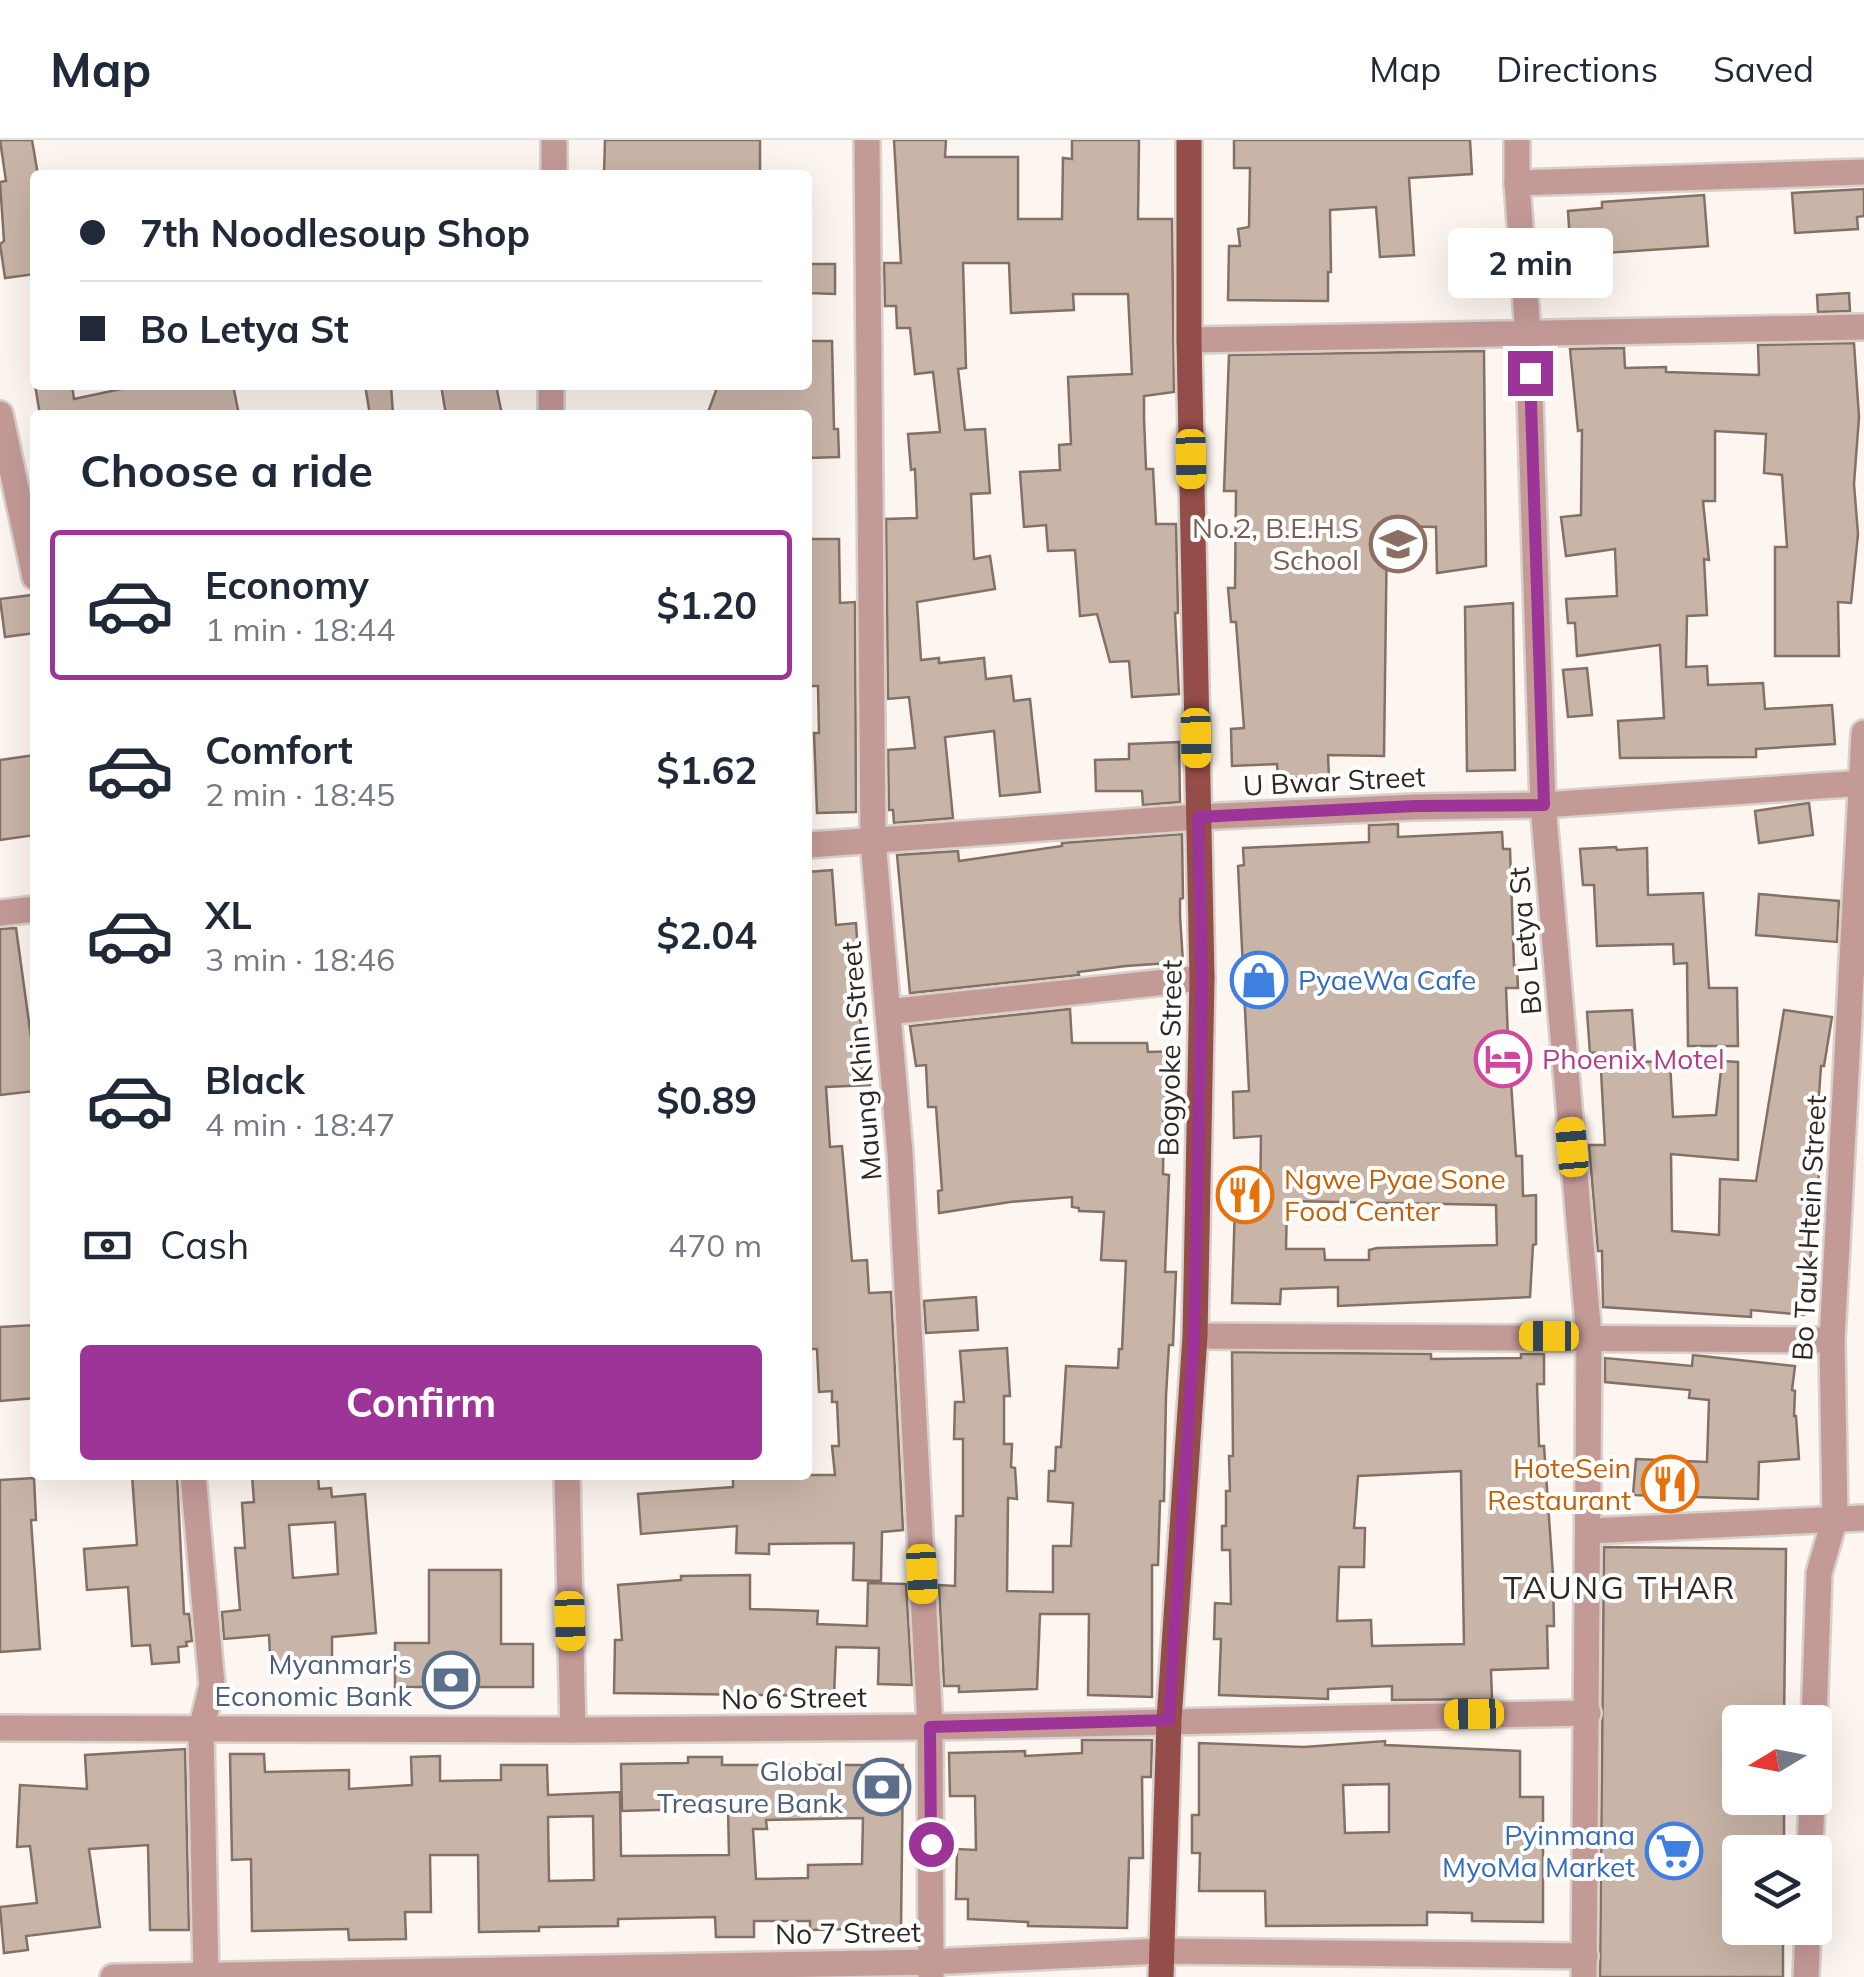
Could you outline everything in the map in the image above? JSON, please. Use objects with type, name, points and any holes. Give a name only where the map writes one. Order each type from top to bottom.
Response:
[{"type":"main road","name":"Bogyoke Street","points":[[1162,1977],[1169,1720],[1194,1336],[1202,978],[1188,340],[1189,140]]},
{"type":"street","points":[[554,140],[554,170]]},
{"type":"street","name":"Maung Khin Street","points":[[868,140],[874,840],[901,1174],[930,1727],[931,1969]]},
{"type":"street","name":"Bo Letya St","points":[[1517,140],[1528,334],[1544,805],[1589,1337],[1584,1967]]},
{"type":"street","points":[[1517,182],[1864,172]]},
{"type":"street","points":[[1188,340],[1864,327]]},
{"type":"street","points":[[0,414],[30,554]]},
{"type":"street","name":"Bo Tauk Htein Street","points":[[1815,1705],[1819,1573],[1834,1518],[1832,1340],[1864,734]]},
{"type":"street","name":"U Bwar Street","points":[[812,845],[1198,817],[1415,806],[1544,805],[1862,784]]},
{"type":"street","points":[[0,913],[30,910]]},
{"type":"street","points":[[888,1012],[1202,978]]},
{"type":"street","points":[[1194,1336],[1832,1340]]},
{"type":"street","points":[[193,1480],[212,1684],[202,1730],[206,1976]]},
{"type":"street","points":[[567,1480],[573,1730]]},
{"type":"street","points":[[1590,1532],[1864,1518]]},
{"type":"street","name":"No 6 Street","points":[[0,1728],[930,1727],[1588,1713]]},
{"type":"street","points":[[1806,1977],[1807,1945]]},
{"type":"street","name":"No 7 Street","points":[[113,1977],[931,1969],[1161,1950],[1584,1967]]},
{"type":"building","points":[[0,140],[32,140],[37,170],[30,170],[30,275],[5,278],[0,244],[4,241],[0,182],[6,181]]},
{"type":"building","points":[[605,140],[760,140],[760,170],[604,170]]},
{"type":"building","points":[[894,140],[946,140],[945,157],[1018,157],[1018,219],[1062,219],[1063,158],[1072,159],[1072,140],[1139,140],[1138,219],[1172,219],[1174,392],[1144,396],[1144,418],[1146,469],[1153,469],[1156,524],[1176,524],[1179,694],[1132,697],[1129,661],[1110,662],[1097,614],[1080,616],[1075,550],[1048,551],[1046,525],[1024,527],[1020,472],[1060,470],[1059,445],[1071,444],[1068,377],[1132,374],[1128,294],[1073,294],[1074,310],[1011,313],[1009,263],[963,263],[966,368],[958,369],[965,430],[985,429],[990,493],[971,494],[974,559],[990,556],[995,589],[917,602],[921,660],[939,658],[939,663],[984,658],[986,679],[1011,676],[1014,701],[1030,699],[1040,792],[1000,796],[994,731],[945,737],[953,818],[894,823],[893,810],[889,810],[888,750],[915,748],[909,697],[888,699],[886,519],[917,518],[915,469],[911,470],[908,434],[940,432],[933,372],[915,374],[910,328],[897,328],[896,306],[885,306],[884,263],[901,263]]},
{"type":"building","points":[[1234,140],[1470,140],[1472,174],[1409,178],[1414,255],[1380,257],[1376,207],[1330,210],[1328,301],[1228,300],[1229,246],[1240,246],[1238,229],[1249,227],[1250,168],[1234,168]]},
{"type":"building","points":[[1864,189],[1864,216],[1857,217],[1858,229],[1795,233],[1792,193]]},
{"type":"building","points":[[1704,195],[1708,246],[1605,253],[1604,240],[1570,242],[1568,211],[1602,208],[1602,202]]},
{"type":"building","points":[[812,264],[835,264],[835,294],[812,293]]},
{"type":"building","points":[[1849,293],[1850,311],[1818,312],[1817,295]]},
{"type":"building","points":[[812,341],[832,341],[834,429],[838,429],[839,457],[812,458],[812,410],[709,410],[716,390],[812,390]]},
{"type":"building","points":[[1854,343],[1859,417],[1854,484],[1858,534],[1851,603],[1838,602],[1839,656],[1775,656],[1775,547],[1787,547],[1782,475],[1764,473],[1766,434],[1715,431],[1715,501],[1703,501],[1709,560],[1704,559],[1707,615],[1687,616],[1686,667],[1707,666],[1708,685],[1763,683],[1765,709],[1832,705],[1835,744],[1756,749],[1756,757],[1620,758],[1618,721],[1664,718],[1660,645],[1577,656],[1575,623],[1568,623],[1566,599],[1617,596],[1615,549],[1566,556],[1561,517],[1581,515],[1582,430],[1578,431],[1570,349],[1624,348],[1625,368],[1666,367],[1666,372],[1759,375],[1758,345]]},
{"type":"building","points":[[1484,351],[1486,566],[1437,573],[1436,527],[1387,526],[1384,756],[1328,755],[1329,777],[1278,778],[1277,764],[1232,766],[1231,729],[1244,728],[1236,622],[1231,622],[1228,588],[1235,588],[1236,491],[1224,491],[1229,355]]},
{"type":"building","points":[[36,390],[73,390],[74,399],[116,390],[234,390],[238,410],[39,410]]},
{"type":"building","points":[[366,390],[391,390],[393,410],[369,410]]},
{"type":"building","points":[[442,390],[497,390],[501,410],[445,410]]},
{"type":"building","points":[[812,539],[839,539],[840,603],[855,602],[856,812],[817,813],[814,733],[819,733],[818,686],[812,686]]},
{"type":"building","points":[[30,595],[30,634],[5,637],[0,599]]},
{"type":"building","points":[[1513,603],[1515,770],[1467,771],[1465,607]]},
{"type":"building","points":[[1587,668],[1592,715],[1568,717],[1563,670]]},
{"type":"building","points":[[1179,742],[1180,802],[1143,805],[1142,791],[1096,791],[1095,760],[1129,759],[1129,744]]},
{"type":"building","points":[[30,756],[30,836],[0,840],[0,760]]},
{"type":"building","points":[[1809,803],[1813,835],[1759,843],[1755,811]]},
{"type":"building","points":[[1398,824],[1398,837],[1502,832],[1503,849],[1510,849],[1518,988],[1506,988],[1516,1156],[1522,1156],[1523,1196],[1536,1195],[1530,1297],[1338,1306],[1338,1287],[1281,1289],[1280,1304],[1232,1303],[1235,1204],[1260,1205],[1261,1136],[1234,1138],[1233,1092],[1249,1091],[1238,866],[1244,865],[1243,848],[1369,842],[1369,825]],"holes":[[[1287,1201],[1496,1205],[1497,1245],[1377,1248],[1369,1250],[1369,1260],[1325,1260],[1324,1249],[1286,1249]]]},
{"type":"building","points":[[1182,834],[1183,962],[910,993],[897,855],[958,851],[959,861],[1062,843]]},
{"type":"building","points":[[1647,848],[1648,895],[1703,893],[1709,988],[1737,988],[1738,1046],[1688,1046],[1687,963],[1674,964],[1673,944],[1597,946],[1594,885],[1583,885],[1580,849]]},
{"type":"building","points":[[832,870],[836,925],[856,923],[858,953],[852,954],[863,1041],[868,1041],[870,1085],[826,1087],[830,1147],[842,1146],[852,1261],[867,1260],[869,1293],[891,1292],[903,1530],[882,1532],[881,1581],[853,1580],[854,1543],[769,1544],[769,1554],[736,1553],[737,1526],[641,1534],[638,1494],[733,1487],[733,1480],[812,1480],[812,1475],[835,1475],[832,1446],[839,1446],[837,1402],[832,1402],[832,1391],[819,1392],[817,1349],[812,1349],[812,872]]},
{"type":"building","points":[[1759,894],[1839,901],[1837,942],[1756,935]]},
{"type":"building","points":[[16,928],[30,1030],[30,1092],[0,1095],[0,929]]},
{"type":"building","points":[[1070,1009],[1072,1043],[1147,1043],[1148,1052],[1179,1051],[1181,1083],[1168,1084],[1169,1103],[1164,1104],[1163,1174],[1169,1175],[1165,1272],[1176,1272],[1166,1396],[1164,1501],[1160,1501],[1158,1565],[1152,1565],[1152,1697],[1088,1695],[1089,1614],[1040,1614],[1037,1689],[959,1692],[959,1686],[944,1686],[939,1585],[955,1586],[956,1516],[963,1516],[963,1439],[954,1439],[955,1402],[964,1402],[960,1351],[1007,1348],[1010,1396],[1004,1396],[1004,1444],[1012,1444],[1011,1467],[1015,1468],[1017,1499],[1008,1498],[1007,1591],[1053,1592],[1053,1546],[1071,1546],[1073,1503],[1048,1501],[1049,1471],[1055,1471],[1056,1447],[1061,1447],[1066,1366],[1118,1368],[1126,1261],[1101,1260],[1104,1212],[1079,1211],[1072,1207],[1072,1197],[939,1213],[938,1191],[942,1190],[936,1107],[928,1107],[926,1065],[916,1066],[910,1026]]},
{"type":"building","points":[[1632,1010],[1636,1062],[1670,1061],[1673,1117],[1716,1115],[1722,1061],[1738,1062],[1738,1160],[1671,1154],[1672,1231],[1719,1235],[1720,1179],[1756,1181],[1784,1010],[1832,1017],[1821,1066],[1816,1138],[1821,1139],[1818,1189],[1804,1315],[1751,1310],[1751,1317],[1603,1307],[1602,1251],[1598,1251],[1589,1145],[1605,1145],[1600,1052],[1590,1053],[1587,1012]]},
{"type":"building","points":[[976,1297],[978,1330],[926,1333],[924,1301]]},
{"type":"building","points":[[30,1325],[30,1398],[0,1401],[0,1327]]},
{"type":"building","points":[[1232,1352],[1431,1354],[1431,1359],[1544,1354],[1544,1384],[1537,1384],[1539,1446],[1544,1446],[1553,1575],[1554,1626],[1547,1626],[1548,1668],[1491,1670],[1492,1699],[1392,1700],[1392,1686],[1328,1689],[1328,1699],[1219,1695],[1221,1639],[1214,1639],[1215,1603],[1231,1604],[1230,1550],[1222,1550],[1222,1526],[1226,1526],[1226,1491],[1230,1491],[1229,1456],[1233,1456]],"holes":[[[1461,1471],[1464,1644],[1372,1646],[1371,1620],[1337,1621],[1339,1567],[1364,1567],[1365,1528],[1354,1528],[1358,1476]]]},
{"type":"building","points":[[1693,1355],[1795,1366],[1792,1390],[1799,1459],[1759,1462],[1758,1499],[1633,1495],[1636,1459],[1707,1462],[1709,1400],[1689,1398],[1690,1390],[1605,1382],[1605,1358],[1692,1366]]},
{"type":"building","points":[[0,1480],[34,1480],[36,1520],[31,1520],[40,1649],[0,1652]]},
{"type":"building","points":[[132,1480],[177,1480],[184,1614],[189,1614],[192,1641],[178,1647],[179,1662],[152,1664],[150,1645],[132,1646],[128,1587],[87,1590],[84,1549],[137,1545]]},
{"type":"building","points":[[252,1480],[318,1480],[319,1489],[331,1488],[332,1497],[365,1494],[376,1633],[332,1637],[332,1669],[271,1673],[269,1635],[224,1639],[222,1612],[240,1610],[235,1548],[245,1548],[242,1503],[254,1502]],"holes":[[[335,1522],[338,1574],[293,1578],[289,1525]]]},
{"type":"building","points":[[1604,1547],[1786,1549],[1784,1705],[1722,1705],[1722,1815],[1784,1815],[1784,1835],[1722,1835],[1722,1945],[1783,1945],[1783,1977],[1600,1977]]},
{"type":"building","points":[[429,1570],[501,1570],[501,1644],[533,1644],[533,1687],[395,1687],[395,1643],[429,1643]]},
{"type":"building","points":[[750,1575],[750,1609],[818,1611],[817,1624],[867,1626],[868,1583],[906,1584],[912,1685],[878,1684],[879,1648],[836,1647],[834,1696],[614,1693],[615,1640],[622,1640],[618,1585],[681,1580],[681,1576]]},
{"type":"building","points":[[1082,1740],[1152,1740],[1151,1777],[1142,1777],[1143,1858],[1129,1858],[1127,1928],[1028,1926],[1028,1922],[968,1919],[968,1899],[956,1899],[957,1849],[976,1850],[975,1796],[950,1796],[949,1753],[1082,1753]]},
{"type":"building","points":[[1385,1741],[1385,1745],[1520,1751],[1520,1797],[1543,1797],[1543,1922],[1472,1921],[1472,1913],[1427,1912],[1427,1925],[1266,1926],[1265,1891],[1199,1891],[1200,1853],[1192,1853],[1192,1815],[1199,1815],[1199,1743],[1304,1747]],"holes":[[[1389,1784],[1389,1832],[1345,1833],[1343,1785]]]},
{"type":"building","points":[[185,1749],[189,1930],[150,1930],[148,1845],[89,1849],[100,1927],[26,1936],[28,1950],[4,1953],[0,1907],[37,1903],[30,1846],[17,1847],[20,1785],[87,1789],[85,1755]]},
{"type":"building","points":[[230,1754],[264,1754],[265,1772],[349,1770],[349,1789],[412,1785],[411,1757],[440,1756],[440,1781],[501,1780],[501,1765],[547,1765],[548,1795],[620,1792],[621,1856],[729,1855],[728,1808],[622,1811],[621,1764],[688,1763],[688,1757],[722,1757],[722,1765],[903,1765],[901,1928],[810,1930],[810,1921],[754,1921],[754,1937],[716,1937],[715,1917],[618,1919],[618,1926],[479,1932],[478,1855],[430,1855],[431,1912],[405,1912],[406,1939],[349,1940],[348,1929],[252,1931],[251,1859],[232,1860]],"holes":[[[593,1816],[594,1880],[549,1881],[548,1817]],[[863,1818],[862,1864],[808,1865],[808,1878],[756,1879],[753,1829],[767,1829],[766,1820]]]},
{"type":"place","name":"No.2, B.E.H.S School","points":[[1398,544]]},
{"type":"place","name":"PyaeWa Cafe","points":[[1259,980]]},
{"type":"place","name":"Phoenix Motel","points":[[1503,1059]]},
{"type":"place","name":"Ngwe Pyae Sone Food Center","points":[[1245,1195]]},
{"type":"place","name":"HoteSein Restaurant","points":[[1670,1484]]},
{"type":"place","name":"Myanmar's Economic Bank","points":[[451,1680]]},
{"type":"place","name":"Global Treasure Bank","points":[[882,1787]]},
{"type":"place","name":"Pyinmana MyoMa Market","points":[[1674,1851]]},
{"type":"district","name":"TAUNG THAR","points":[[1620,1588]]},
{"type":"route","points":[[931,1844],[930,1727],[1169,1720],[1194,1336],[1202,978],[1198,817],[1415,806],[1544,805],[1530,373]]}]
